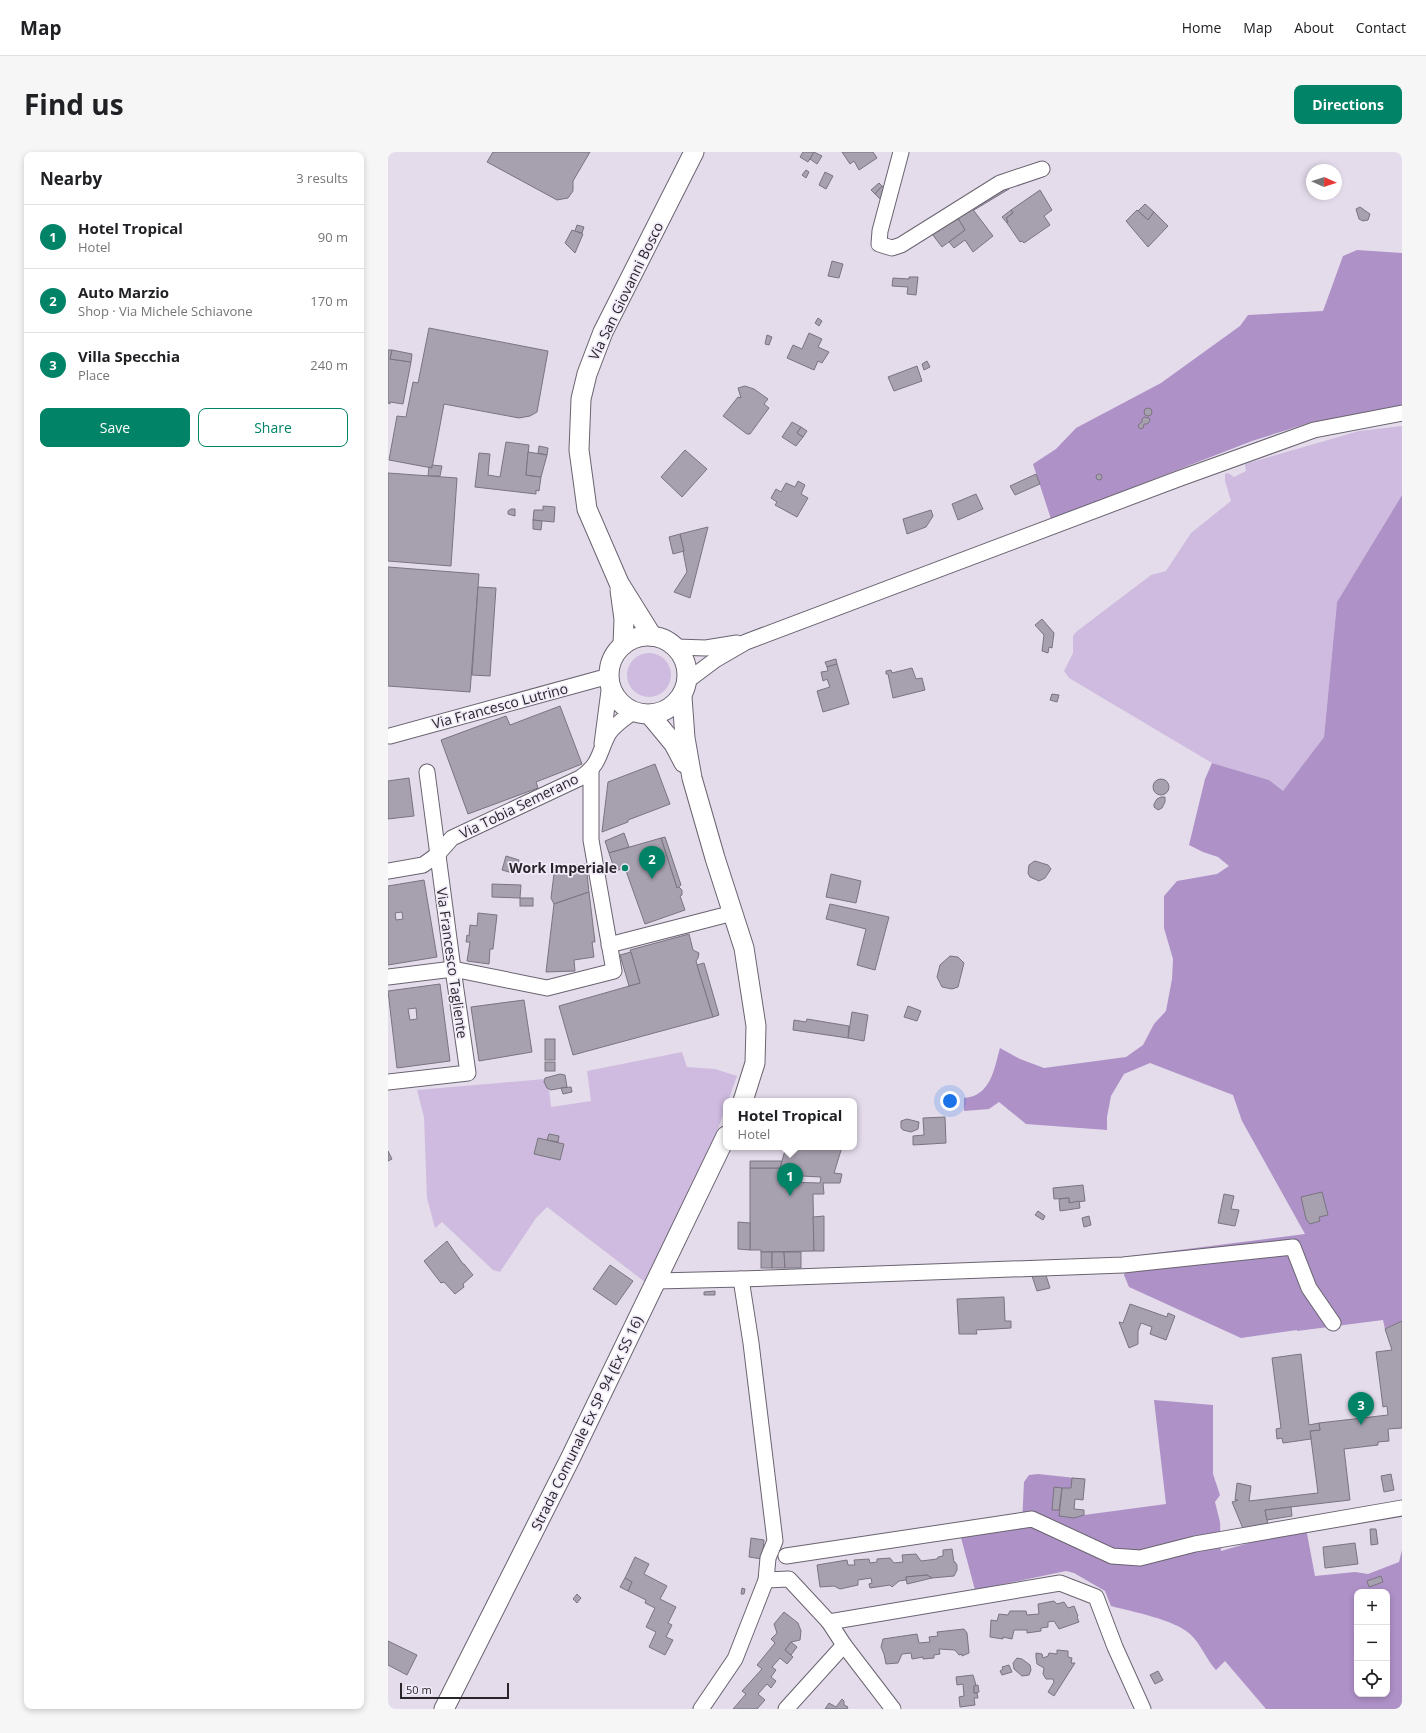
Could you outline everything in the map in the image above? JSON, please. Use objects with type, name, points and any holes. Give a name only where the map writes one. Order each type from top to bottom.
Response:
[{"type":"main road","name":"Via San Giovanni Bosco","points":[[652,636],[619,583],[587,509],[579,450],[581,399],[587,374],[603,332],[694,152]]},
{"type":"main road","points":[[619,583],[624,619],[623,645]]},
{"type":"main road","points":[[692,778],[674,744],[641,713],[622,705],[614,695],[609,680],[611,664],[615,654],[623,645],[637,638],[652,636],[669,641],[676,647],[683,657],[687,668],[684,689],[685,738],[692,778],[744,948],[756,1026],[755,1063],[744,1098]]},
{"type":"main road","points":[[641,713],[662,712],[673,706],[684,689]]},
{"type":"main road","name":"Strada Comunale Ex SP 94 (Ex SS 16)","points":[[444,1709],[570,1459],[723,1142]]},
{"type":"street","points":[[901,152],[880,231],[878,244],[892,248],[901,245],[1000,183],[1042,169]]},
{"type":"street","points":[[684,689],[715,660],[746,642],[1178,478],[1314,430],[1402,413]]},
{"type":"street","points":[[676,647],[706,648],[746,642]]},
{"type":"street","name":"Via Francesco Lutrino","points":[[390,736],[609,680]]},
{"type":"street","name":"Via Tobia Semerano","points":[[601,753],[609,680]]},
{"type":"street","name":"Via Tobia Semerano","points":[[388,871],[423,865],[437,855],[452,838],[580,778],[591,770],[601,753],[610,732],[618,724],[641,713]]},
{"type":"street","points":[[388,977],[453,969],[547,988],[614,971],[591,840],[591,770]]},
{"type":"street","name":"Via Francesco Tagliente","points":[[388,1082],[468,1073],[437,855],[427,772]]},
{"type":"street","points":[[610,945],[733,913]]},
{"type":"street","points":[[656,1281],[1123,1265],[1293,1247],[1310,1288],[1334,1323]]},
{"type":"street","points":[[701,1709],[735,1659],[766,1580],[768,1558],[775,1541],[751,1343],[741,1279]]},
{"type":"street","points":[[786,1556],[1032,1519],[1112,1556],[1140,1558],[1196,1544],[1402,1508]]},
{"type":"street","points":[[775,1541],[786,1556],[789,1579],[829,1622],[844,1645],[893,1709]]},
{"type":"street","points":[[766,1580],[789,1579]]},
{"type":"street","points":[[829,1622],[1060,1583],[1096,1597],[1115,1648],[1143,1709]]},
{"type":"street","points":[[786,1709],[844,1645]]},
{"type":"shaded area","points":[[1357,250],[1402,253],[1402,408],[1312,422],[1252,441],[1051,519],[1033,464],[1056,449],[1076,428],[1161,383],[1240,326],[1248,315],[1323,311],[1343,256]]},
{"type":"shaded area","points":[[1402,426],[1402,495],[1337,602],[1324,737],[1283,792],[1269,780],[1212,763],[1069,678],[1064,671],[1073,653],[1073,636],[1076,632],[1151,575],[1166,571],[1191,533],[1231,501],[1225,481],[1225,474],[1228,473],[1234,477],[1246,471],[1245,464],[1359,431]]},
{"type":"shaded area","points":[[1402,495],[1402,1321],[1385,1329],[1383,1320],[1241,1338],[1129,1287],[1124,1275],[1132,1256],[1305,1234],[1242,1121],[1233,1095],[1150,1063],[1124,1074],[1111,1096],[1107,1117],[1107,1130],[1026,1124],[999,1102],[989,1109],[964,1111],[964,1098],[973,1096],[986,1087],[993,1073],[1000,1048],[1020,1059],[1044,1068],[1126,1057],[1143,1045],[1154,1024],[1166,1011],[1172,979],[1173,959],[1164,928],[1164,896],[1177,881],[1217,874],[1229,866],[1218,857],[1189,845],[1205,779],[1212,763],[1269,780],[1283,791],[1324,737],[1337,602]]},
{"type":"shaded area","points":[[645,653],[653,653],[658,654],[665,659],[670,666],[670,684],[665,691],[658,696],[645,697],[637,694],[630,687],[627,679],[627,671],[630,663],[637,656]]},
{"type":"shaded area","points":[[682,1052],[687,1067],[715,1069],[737,1076],[729,1098],[723,1098],[723,1115],[712,1144],[645,1282],[547,1207],[536,1218],[500,1272],[493,1270],[442,1222],[435,1228],[427,1198],[424,1117],[417,1090],[545,1079],[547,1088],[549,1089],[551,1107],[591,1101],[587,1071]]},
{"type":"shaded area","points":[[1154,1400],[1213,1405],[1213,1474],[1220,1495],[1215,1502],[1220,1522],[1221,1551],[1276,1535],[1279,1538],[1284,1529],[1305,1523],[1315,1576],[1355,1572],[1368,1574],[1399,1562],[1402,1550],[1402,1709],[1266,1709],[1225,1661],[1216,1670],[1194,1638],[1183,1629],[1163,1620],[1111,1606],[1105,1591],[1074,1573],[1066,1571],[975,1590],[960,1534],[1022,1524],[1024,1482],[1029,1475],[1038,1474],[1085,1479],[1083,1500],[1075,1499],[1074,1509],[1084,1510],[1084,1515],[1166,1504]]},
{"type":"building","points":[[493,152],[590,152],[573,181],[573,191],[568,198],[557,200],[487,162]]},
{"type":"building","points":[[803,152],[814,152],[808,162],[800,157]]},
{"type":"building","points":[[814,152],[822,156],[817,164],[810,159]]},
{"type":"building","points":[[842,152],[873,152],[877,158],[859,170],[854,161],[850,164]]},
{"type":"building","points":[[806,170],[809,172],[806,178],[802,175]]},
{"type":"building","points":[[825,172],[833,176],[826,189],[819,185]]},
{"type":"building","points":[[879,183],[882,186],[875,194],[871,190]]},
{"type":"building","points":[[1005,183],[1009,189],[974,210],[971,206]]},
{"type":"building","points":[[882,186],[886,189],[883,202],[875,194]]},
{"type":"building","points":[[1040,190],[1052,210],[1044,216],[1050,225],[1024,243],[1022,241],[1020,242],[1007,223],[1006,218],[1013,213],[1011,210]]},
{"type":"building","points":[[1145,204],[1154,212],[1148,220],[1138,211]]},
{"type":"building","points":[[971,207],[993,236],[973,252],[965,240],[954,248],[949,242],[965,230],[956,215]]},
{"type":"building","points":[[1360,207],[1370,214],[1368,220],[1363,221],[1359,219],[1356,209]]},
{"type":"building","points":[[1011,210],[1013,213],[1006,218],[1007,223],[1002,217]]},
{"type":"building","points":[[1137,210],[1148,220],[1154,212],[1168,226],[1148,247],[1126,221]]},
{"type":"building","points":[[956,215],[965,230],[942,247],[929,230]]},
{"type":"building","points":[[577,225],[584,227],[582,233],[575,231]]},
{"type":"building","points":[[572,230],[583,234],[575,253],[565,243]]},
{"type":"building","points":[[832,261],[843,264],[839,278],[828,276]]},
{"type":"building","points":[[909,277],[918,277],[916,295],[907,294],[908,287],[892,286],[893,278],[909,279]]},
{"type":"building","points":[[818,318],[822,321],[819,326],[815,323]]},
{"type":"building","points":[[429,328],[548,351],[537,412],[530,416],[519,418],[444,404],[432,468],[389,460],[397,416],[406,417],[413,382],[418,383]]},
{"type":"building","points":[[809,333],[822,339],[818,347],[829,352],[822,363],[818,361],[814,370],[787,358],[793,345],[802,349]]},
{"type":"building","points":[[767,335],[772,337],[769,345],[765,344]]},
{"type":"building","points":[[388,350],[392,350],[390,359],[411,362],[403,404],[388,403]]},
{"type":"building","points":[[392,350],[412,354],[411,362],[390,359]]},
{"type":"building","points":[[927,361],[930,367],[924,370],[922,364]]},
{"type":"building","points":[[917,366],[922,381],[894,391],[888,377]]},
{"type":"building","points":[[745,386],[754,389],[768,399],[764,404],[769,408],[750,434],[747,434],[723,416],[738,397],[741,398],[738,388]]},
{"type":"building","points":[[1146,408],[1150,408],[1152,412],[1150,416],[1146,416],[1144,414],[1144,410]]},
{"type":"building","points":[[1144,417],[1149,418],[1150,421],[1147,424],[1144,424],[1143,428],[1141,429],[1138,427]]},
{"type":"building","points":[[792,422],[801,427],[797,433],[803,437],[796,446],[782,437]]},
{"type":"building","points":[[801,427],[807,431],[803,437],[797,433]]},
{"type":"building","points":[[506,442],[529,445],[526,475],[541,477],[539,491],[536,490],[536,494],[475,487],[479,453],[490,454],[488,475],[500,477]]},
{"type":"building","points":[[539,446],[548,448],[547,455],[538,453]]},
{"type":"building","points":[[685,450],[707,469],[682,497],[661,477]]},
{"type":"building","points":[[528,452],[547,455],[541,477],[526,475]]},
{"type":"building","points":[[432,465],[442,466],[440,476],[428,476],[429,467],[432,468]]},
{"type":"building","points":[[388,473],[457,478],[451,566],[388,561]]},
{"type":"building","points":[[1036,474],[1040,484],[1015,495],[1010,486]]},
{"type":"building","points":[[1099,474],[1102,477],[1099,480],[1096,477]]},
{"type":"building","points":[[798,481],[805,485],[801,494],[808,498],[797,517],[775,505],[777,502],[771,498],[776,489],[781,492],[786,483],[795,487]]},
{"type":"building","points":[[976,494],[983,509],[958,520],[952,504]]},
{"type":"building","points":[[543,506],[555,507],[554,522],[533,520],[534,510],[543,510]]},
{"type":"building","points":[[515,509],[515,516],[508,514],[508,511]]},
{"type":"building","points":[[931,510],[933,516],[926,527],[907,534],[903,519]]},
{"type":"building","points":[[533,520],[542,521],[541,530],[533,529]]},
{"type":"building","points":[[708,527],[690,598],[674,592],[687,572],[680,534]]},
{"type":"building","points":[[680,534],[684,551],[673,554],[669,537]]},
{"type":"building","points":[[388,567],[479,574],[470,692],[388,686]]},
{"type":"building","points":[[478,587],[496,588],[490,676],[472,675]]},
{"type":"building","points":[[1042,619],[1054,633],[1052,648],[1049,647],[1048,653],[1042,651],[1044,635],[1035,625]]},
{"type":"building","points":[[836,659],[837,664],[827,667],[825,662]]},
{"type":"building","points":[[837,664],[849,704],[823,712],[817,691],[830,687],[827,679],[823,681],[821,672],[828,671],[827,667]]},
{"type":"building","points":[[912,668],[916,679],[922,678],[925,690],[893,698],[886,671],[891,670],[892,673]]},
{"type":"building","points":[[1052,694],[1059,695],[1057,702],[1050,700]]},
{"type":"building","points":[[560,706],[582,764],[536,782],[538,788],[468,814],[441,740],[506,716],[510,725]]},
{"type":"building","points":[[655,764],[670,804],[602,832],[608,782]]},
{"type":"building","points":[[409,778],[414,816],[388,819],[388,781]]},
{"type":"building","points":[[1161,779],[1168,784],[1169,787],[1164,794],[1161,795],[1154,790],[1153,787],[1158,780]]},
{"type":"building","points":[[1165,797],[1165,802],[1162,808],[1158,810],[1154,807],[1154,804],[1157,799]]},
{"type":"building","points":[[624,833],[629,847],[609,853],[605,841]]},
{"type":"building","points":[[665,837],[681,885],[677,888],[661,838]]},
{"type":"building","points":[[661,838],[677,888],[679,887],[682,890],[682,895],[680,896],[685,910],[645,924],[625,868],[615,871],[609,853]]},
{"type":"building","points":[[506,856],[519,860],[516,874],[502,870]]},
{"type":"building","points":[[1035,861],[1048,865],[1051,869],[1045,878],[1039,881],[1030,877],[1028,873],[1029,865]]},
{"type":"building","points":[[586,864],[589,892],[554,904],[551,898],[554,874],[573,873],[572,866]]},
{"type":"building","points":[[831,874],[861,881],[856,903],[826,897]]},
{"type":"building","points":[[424,880],[437,957],[388,965],[388,886]],"holes":[[[402,912],[403,919],[396,920],[395,913]]]},
{"type":"building","points":[[492,884],[521,885],[520,898],[492,897]]},
{"type":"building","points":[[589,892],[595,942],[592,942],[594,957],[574,960],[575,971],[546,972],[554,904]]},
{"type":"building","points":[[520,898],[533,898],[533,906],[520,906]]},
{"type":"building","points":[[830,904],[889,917],[875,970],[857,965],[866,929],[826,919]]},
{"type":"building","points":[[478,913],[497,915],[493,949],[490,949],[489,964],[467,961],[470,942],[466,942],[467,935],[469,936],[470,925],[477,926]]},
{"type":"building","points":[[689,934],[693,950],[699,953],[696,961],[713,1017],[573,1055],[559,1006],[640,983],[630,950]]},
{"type":"building","points":[[631,952],[640,983],[629,986],[620,955]]},
{"type":"building","points":[[950,956],[958,957],[964,963],[958,987],[952,989],[942,987],[937,977],[940,965]]},
{"type":"building","points":[[704,963],[719,1015],[713,1017],[697,965]]},
{"type":"building","points":[[440,984],[450,1061],[397,1068],[388,991]],"holes":[[[416,1008],[417,1019],[410,1020],[408,1009]]]},
{"type":"building","points":[[524,1000],[532,1052],[479,1061],[471,1007]]},
{"type":"building","points":[[908,1006],[921,1011],[917,1021],[904,1017]]},
{"type":"building","points":[[852,1012],[868,1015],[864,1041],[848,1038]]},
{"type":"building","points":[[807,1019],[849,1026],[848,1038],[793,1030],[794,1020],[806,1022]]},
{"type":"building","points":[[545,1039],[555,1039],[555,1060],[545,1060]]},
{"type":"building","points":[[545,1062],[555,1062],[555,1071],[545,1071]]},
{"type":"building","points":[[560,1074],[565,1075],[567,1087],[551,1090],[547,1088],[544,1082],[545,1078]]},
{"type":"building","points":[[571,1087],[572,1092],[563,1094],[561,1088]]},
{"type":"building","points":[[945,1117],[946,1143],[913,1145],[913,1136],[924,1135],[923,1118]]},
{"type":"building","points":[[907,1119],[919,1122],[918,1129],[911,1132],[903,1130],[901,1128],[901,1121]]},
{"type":"building","points":[[549,1134],[559,1136],[558,1142],[547,1140]]},
{"type":"building","points":[[538,1138],[564,1144],[560,1160],[534,1154]]},
{"type":"building","points":[[785,1150],[841,1150],[834,1173],[842,1174],[840,1183],[823,1183],[824,1194],[813,1194],[814,1251],[761,1252],[761,1250],[750,1250],[750,1168],[780,1168]],"holes":[[[784,1171],[802,1176],[821,1177],[820,1183],[783,1182]]]},
{"type":"building","points":[[388,1151],[392,1159],[388,1161]]},
{"type":"building","points":[[750,1161],[782,1161],[780,1168],[750,1168]]},
{"type":"building","points":[[1083,1185],[1085,1201],[1069,1203],[1069,1198],[1054,1199],[1053,1188]]},
{"type":"building","points":[[1322,1192],[1328,1215],[1319,1217],[1320,1221],[1310,1224],[1306,1219],[1301,1197]]},
{"type":"building","points":[[1224,1194],[1234,1196],[1231,1209],[1239,1210],[1235,1226],[1218,1223]]},
{"type":"building","points":[[1069,1198],[1069,1203],[1079,1201],[1080,1208],[1060,1211],[1059,1199]]},
{"type":"building","points":[[1038,1211],[1045,1216],[1043,1220],[1035,1215]]},
{"type":"building","points":[[824,1216],[824,1251],[814,1251],[813,1217]]},
{"type":"building","points":[[1089,1216],[1091,1225],[1084,1227],[1082,1218]]},
{"type":"building","points":[[738,1222],[750,1223],[750,1250],[738,1249]]},
{"type":"building","points":[[447,1241],[463,1264],[473,1275],[463,1284],[464,1287],[455,1294],[444,1282],[441,1283],[424,1261]]},
{"type":"building","points":[[761,1252],[772,1252],[772,1268],[761,1268]]},
{"type":"building","points":[[772,1252],[784,1252],[785,1268],[772,1268]]},
{"type":"building","points":[[784,1252],[801,1252],[801,1268],[785,1268]]},
{"type":"building","points":[[610,1265],[633,1281],[616,1305],[593,1289]]},
{"type":"building","points":[[1044,1269],[1050,1288],[1037,1291],[1030,1270]]},
{"type":"building","points":[[715,1291],[715,1295],[704,1295],[704,1292]]},
{"type":"building","points":[[1004,1297],[1005,1321],[1011,1321],[1011,1328],[976,1330],[977,1334],[959,1334],[957,1299]]},
{"type":"building","points":[[1130,1304],[1167,1317],[1168,1313],[1175,1316],[1166,1340],[1150,1334],[1152,1327],[1141,1323],[1138,1331],[1138,1344],[1129,1348],[1119,1322],[1123,1323]]},
{"type":"building","points":[[1402,1321],[1402,1428],[1388,1429],[1389,1441],[1378,1442],[1378,1445],[1344,1449],[1350,1500],[1265,1510],[1268,1524],[1258,1527],[1256,1525],[1244,1531],[1232,1502],[1238,1500],[1235,1500],[1237,1483],[1251,1486],[1249,1501],[1318,1493],[1310,1431],[1320,1430],[1319,1423],[1388,1415],[1387,1406],[1383,1407],[1376,1352],[1392,1350],[1385,1329]]},
{"type":"building","points":[[1301,1354],[1309,1425],[1319,1423],[1320,1430],[1310,1431],[1311,1439],[1283,1443],[1282,1438],[1277,1439],[1276,1429],[1281,1428],[1272,1358]]},
{"type":"building","points":[[1391,1474],[1394,1490],[1384,1492],[1381,1476]]},
{"type":"building","points":[[1072,1478],[1085,1479],[1083,1500],[1075,1499],[1074,1509],[1084,1510],[1084,1515],[1074,1518],[1059,1516],[1062,1488],[1071,1488]]},
{"type":"building","points":[[1054,1487],[1062,1488],[1059,1510],[1052,1510]]},
{"type":"building","points":[[1291,1507],[1292,1516],[1267,1520],[1265,1510]]},
{"type":"building","points":[[1370,1529],[1376,1529],[1378,1544],[1371,1545]]},
{"type":"building","points":[[751,1538],[764,1540],[762,1559],[749,1557]]},
{"type":"building","points":[[1355,1543],[1358,1564],[1325,1568],[1323,1547]]},
{"type":"building","points":[[952,1549],[954,1562],[957,1565],[957,1570],[954,1576],[932,1578],[927,1575],[906,1577],[906,1580],[899,1581],[892,1587],[890,1585],[870,1588],[869,1584],[872,1583],[871,1578],[858,1580],[858,1585],[840,1589],[834,1586],[820,1587],[817,1565],[847,1560],[848,1565],[855,1565],[854,1560],[869,1559],[870,1563],[877,1562],[877,1559],[890,1558],[894,1563],[903,1562],[902,1555],[916,1554],[921,1561],[937,1559],[938,1557],[943,1556],[943,1550]]},
{"type":"building","points":[[635,1557],[649,1564],[644,1574],[667,1586],[660,1599],[676,1607],[668,1623],[672,1625],[666,1637],[673,1640],[665,1655],[649,1647],[656,1632],[646,1627],[655,1608],[645,1603],[646,1600],[628,1591],[632,1582],[625,1578]]},
{"type":"building","points":[[927,1575],[932,1578],[907,1584],[906,1577]]},
{"type":"building","points":[[1381,1576],[1383,1582],[1369,1587],[1367,1581]]},
{"type":"building","points":[[625,1578],[632,1582],[628,1591],[620,1587]]},
{"type":"building","points":[[742,1588],[745,1589],[744,1594],[741,1594]]},
{"type":"building","points":[[577,1594],[581,1598],[577,1603],[573,1599]]},
{"type":"building","points":[[1054,1601],[1057,1604],[1064,1602],[1068,1608],[1074,1606],[1079,1622],[1059,1629],[1054,1621],[1048,1622],[1048,1627],[1041,1628],[1041,1631],[1027,1633],[1027,1630],[1014,1630],[1012,1639],[990,1637],[991,1620],[997,1621],[999,1614],[1008,1615],[1010,1611],[1026,1611],[1027,1615],[1039,1614],[1038,1604]]},
{"type":"building","points":[[784,1612],[798,1623],[801,1631],[800,1640],[791,1642],[785,1650],[793,1657],[787,1664],[780,1658],[772,1667],[776,1670],[771,1677],[776,1681],[771,1688],[767,1684],[758,1694],[765,1700],[757,1709],[733,1709],[746,1694],[742,1691],[762,1669],[757,1665],[775,1643],[771,1639],[777,1633],[774,1624]]},
{"type":"building","points":[[964,1629],[967,1633],[969,1653],[962,1656],[962,1654],[959,1655],[955,1650],[939,1649],[940,1654],[934,1655],[934,1658],[923,1659],[923,1657],[912,1659],[911,1653],[902,1654],[898,1663],[886,1664],[881,1647],[883,1639],[917,1634],[919,1643],[930,1642],[929,1637],[938,1636],[937,1632]]},
{"type":"building","points":[[388,1641],[417,1655],[407,1675],[388,1665]]},
{"type":"building","points":[[791,1642],[797,1647],[791,1655],[785,1650]]},
{"type":"building","points":[[1057,1650],[1068,1651],[1068,1657],[1072,1658],[1071,1663],[1075,1663],[1054,1696],[1048,1692],[1054,1682],[1053,1679],[1046,1679],[1043,1674],[1044,1668],[1037,1664],[1036,1653],[1042,1654],[1043,1658],[1048,1656],[1049,1653],[1057,1654]]},
{"type":"building","points":[[1017,1658],[1022,1659],[1030,1665],[1031,1670],[1029,1675],[1022,1676],[1014,1669],[1013,1663]]},
{"type":"building","points":[[1009,1665],[1012,1672],[1002,1675],[1000,1671],[1003,1669],[1002,1667]]},
{"type":"building","points":[[1158,1671],[1163,1680],[1155,1684],[1150,1675]]},
{"type":"building","points":[[973,1675],[976,1685],[974,1686],[974,1693],[977,1693],[978,1698],[974,1698],[975,1705],[960,1707],[959,1697],[964,1696],[963,1684],[957,1685],[956,1677]]},
{"type":"building","points":[[978,1685],[979,1692],[974,1693],[974,1686]]},
{"type":"building","points":[[842,1699],[844,1701],[844,1705],[848,1707],[847,1709],[825,1709],[829,1703],[836,1707]]},
{"type":"place","name":"Work Imperiale","points":[[625,868]]},
{"type":"place","name":"Auto Marzio","points":[[652,879]]},
{"type":"place","name":"Hotel Tropical","points":[[790,1196]]},
{"type":"place","name":"Villa Specchia","points":[[1361,1425]]}]
